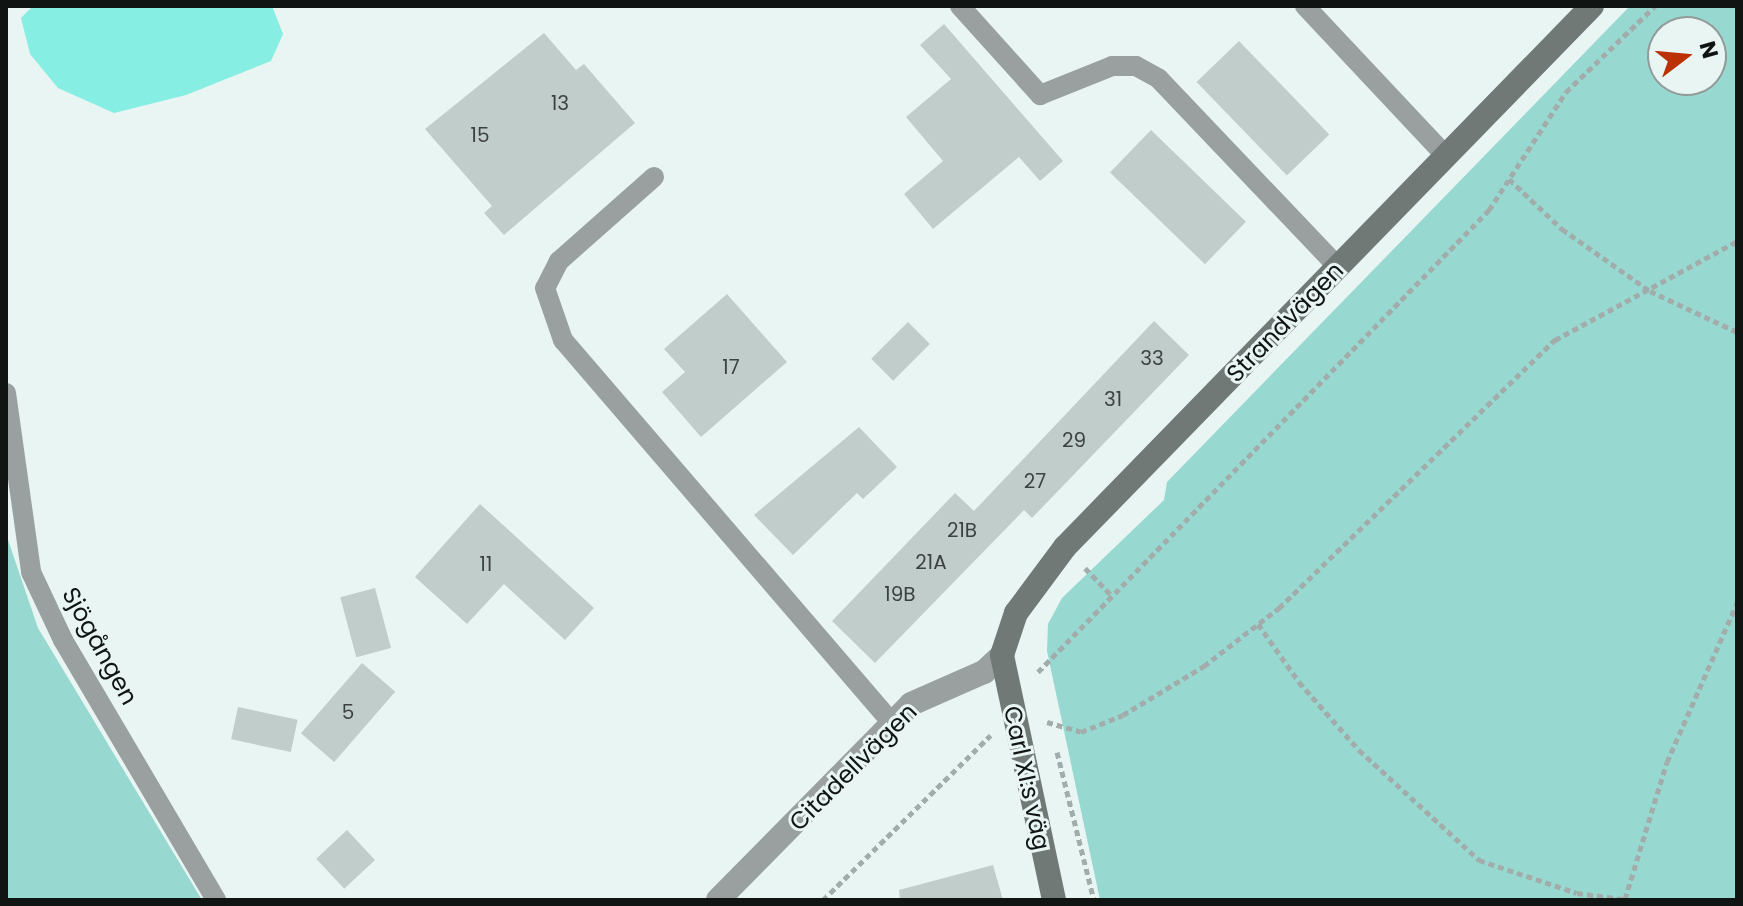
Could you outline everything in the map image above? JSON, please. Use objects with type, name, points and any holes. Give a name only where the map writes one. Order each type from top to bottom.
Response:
[{"type":"street","name":"Strandvägen","points":[[1002,655],[1016,613],[1065,547],[1592,6]]},
{"type":"street","name":"Citadellvägen","points":[[718,900],[911,704],[984,672],[1002,655]]},
{"type":"street","name":"Carl XI:s väg","points":[[1002,655],[1054,900]]},
{"type":"lane","points":[[960,6],[1040,95],[1112,66],[1136,66],[1159,79],[1338,267]]},
{"type":"lane","points":[[1305,6],[1446,156]]},
{"type":"lane","points":[[654,177],[559,261],[545,288],[563,340],[892,723]]},
{"type":"lane","name":"Sjögången","points":[[6,393],[31,572],[63,640],[216,900]]},
{"type":"path","points":[[1038,672],[1371,335],[1489,210],[1566,92],[1655,6]]},
{"type":"path","points":[[1509,179],[1562,229],[1650,291],[1737,332]]},
{"type":"path","points":[[1094,900],[1050,721],[1081,732],[1123,715],[1204,666],[1258,624],[1443,453],[1555,340],[1737,241]]},
{"type":"path","points":[[1258,624],[1299,682],[1359,750],[1479,860],[1577,893],[1626,899],[1667,762],[1737,603]]},
{"type":"path","points":[[823,900],[985,736]]},
{"type":"shaded area","points":[[33,6],[272,6],[283,34],[271,61],[186,95],[114,113],[58,88],[30,54],[21,18]]},
{"type":"shaded area","points":[[1630,6],[1737,6],[1737,900],[1100,900],[1047,651],[1048,624],[1062,598],[1164,500],[1167,482]]},
{"type":"shaded area","points":[[6,534],[38,628],[202,900],[6,900]]},
{"type":"building","points":[[944,24],[1063,161],[1040,181],[1019,157],[933,229],[904,194],[943,161],[906,117],[951,79],[920,45]]},
{"type":"building","points":[[544,33],[576,70],[584,64],[635,123],[504,235],[484,213],[492,206],[425,129]]},
{"type":"building","points":[[1239,41],[1329,135],[1287,175],[1197,82]]},
{"type":"building","points":[[1151,130],[1246,222],[1205,264],[1110,172]]},
{"type":"building","points":[[727,294],[787,362],[701,437],[662,392],[685,372],[664,349]]},
{"type":"building","points":[[1154,321],[1189,355],[1032,518],[1024,510],[875,663],[832,621],[955,493],[974,511]]},
{"type":"building","points":[[908,322],[930,344],[893,381],[871,359]]},
{"type":"building","points":[[859,427],[897,467],[863,499],[857,493],[793,555],[754,515]]},
{"type":"building","points":[[480,504],[594,608],[565,640],[504,584],[467,624],[415,577]]},
{"type":"building","points":[[375,588],[391,648],[356,657],[340,597]]},
{"type":"building","points":[[362,663],[395,692],[334,762],[301,733]]},
{"type":"building","points":[[238,707],[298,720],[291,752],[231,739]]},
{"type":"building","points":[[347,830],[375,860],[344,889],[316,859]]},
{"type":"building","points":[[993,865],[1003,900],[900,900],[899,890]]}]
